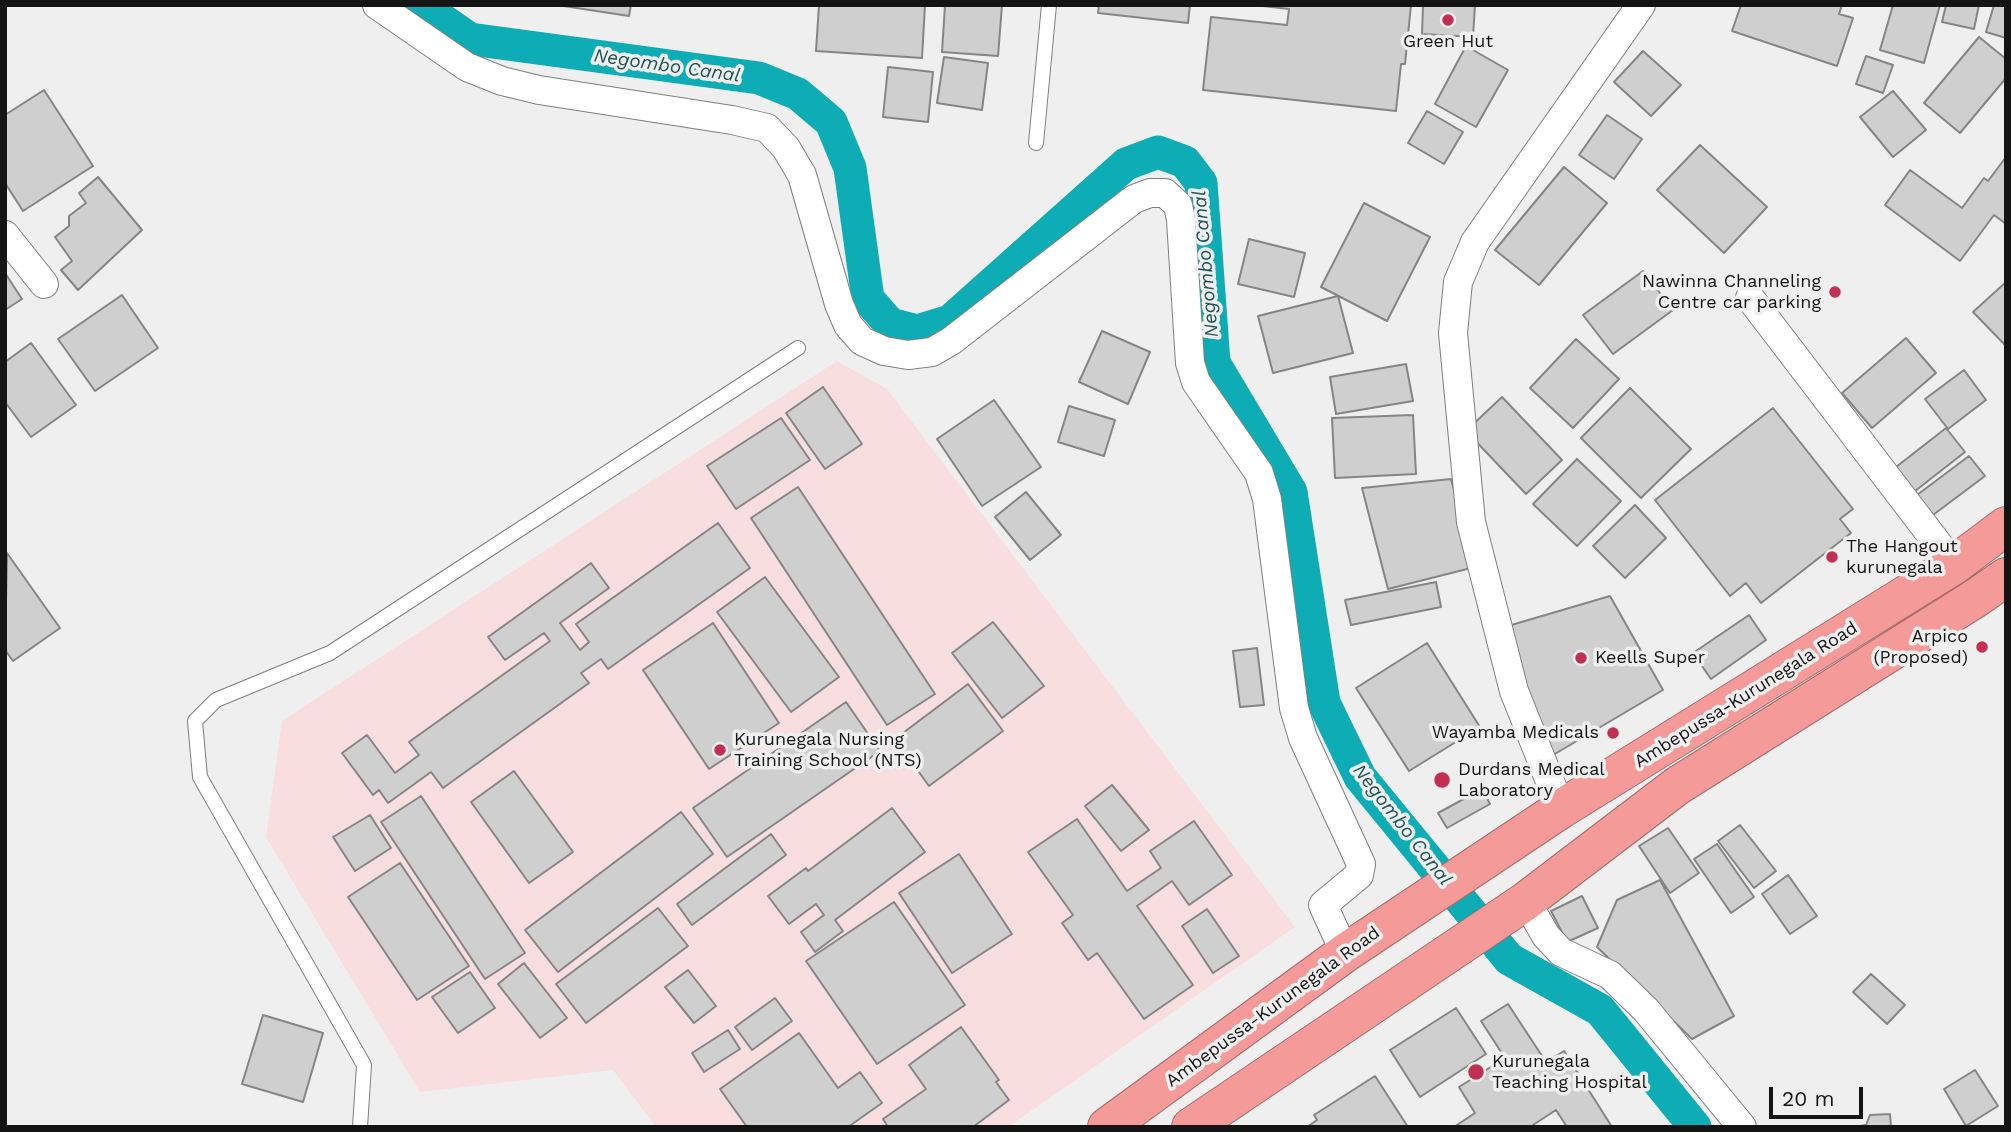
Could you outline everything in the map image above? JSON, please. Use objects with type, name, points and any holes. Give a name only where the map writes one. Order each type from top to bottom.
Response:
[{"type":"highway","name":"Ambepussa-Kurunegala Road","points":[[1107,1127],[1345,953],[1561,809],[1954,565],[2006,526]]},
{"type":"highway","points":[[1191,1127],[1526,901],[1677,786],[2006,577]]},
{"type":"street","points":[[377,5],[467,67],[502,81],[539,90],[732,120],[767,128],[786,148],[802,175],[839,304],[848,325],[862,341],[884,351],[908,355],[932,352],[951,341],[1134,199],[1150,193],[1165,193],[1178,205],[1190,363],[1196,382],[1259,473],[1268,499],[1294,708],[1303,738],[1361,864],[1359,875],[1323,905],[1345,953]]},
{"type":"street","points":[[1561,809],[1514,691],[1471,522],[1453,332],[1458,282],[1475,242],[1641,5]]},
{"type":"street","points":[[5,235],[44,284]]},
{"type":"street","points":[[1750,298],[1954,565]]},
{"type":"street","points":[[1526,901],[1546,936],[1561,952],[1610,975],[1646,1010],[1742,1127]]},
{"type":"lane","points":[[1036,143],[1049,5]]},
{"type":"lane","points":[[360,1127],[364,1065],[200,777],[195,721],[216,700],[330,653],[798,348]]},
{"type":"shaded area","name":"Kurunegala Nursing Training School (NTS)","points":[[837,361],[887,389],[1295,927],[1008,1127],[656,1127],[613,1070],[420,1092],[266,837],[282,721]]},
{"type":"building","points":[[557,5],[631,5],[629,16]]},
{"type":"building","points":[[819,5],[925,5],[922,58],[816,51]]},
{"type":"building","points":[[945,5],[1002,5],[998,56],[942,52]]},
{"type":"building","points":[[1099,5],[1190,5],[1188,23],[1098,13]]},
{"type":"building","points":[[1254,5],[1411,5],[1405,64],[1401,64],[1396,111],[1203,90],[1211,17],[1287,25],[1289,9]]},
{"type":"building","name":"Green Hut","points":[[1423,5],[1475,5],[1473,37],[1422,34]]},
{"type":"building","points":[[1741,5],[1842,5],[1839,14],[1853,18],[1837,66],[1732,31]]},
{"type":"building","points":[[1893,5],[1940,5],[1924,63],[1880,50]]},
{"type":"building","points":[[1946,5],[1979,5],[1974,29],[1942,22]]},
{"type":"building","points":[[1994,5],[2006,5],[2006,38],[1986,32]]},
{"type":"building","points":[[1979,37],[2006,59],[2006,78],[1960,133],[1924,103]]},
{"type":"building","points":[[1466,46],[1508,70],[1476,127],[1435,104]]},
{"type":"building","points":[[1643,51],[1681,85],[1651,116],[1614,82]]},
{"type":"building","points":[[1866,56],[1893,65],[1883,93],[1856,84]]},
{"type":"building","points":[[944,57],[988,63],[982,110],[937,103]]},
{"type":"building","points":[[888,67],[933,72],[928,122],[883,117]]},
{"type":"building","points":[[44,90],[93,166],[23,211],[5,183],[5,115]]},
{"type":"building","points":[[1893,91],[1926,130],[1893,157],[1860,117]]},
{"type":"building","points":[[1427,111],[1463,132],[1444,164],[1408,143]]},
{"type":"building","points":[[1607,115],[1642,139],[1614,179],[1579,155]]},
{"type":"building","points":[[1700,145],[1767,207],[1724,253],[1657,190]]},
{"type":"building","points":[[2006,157],[2006,224],[1994,215],[1960,261],[1885,205],[1910,170],[1962,208],[1984,178],[1988,181]]},
{"type":"building","points":[[1564,167],[1607,203],[1539,285],[1495,250]]},
{"type":"building","points":[[98,177],[142,230],[78,290],[61,270],[72,261],[55,237],[69,226],[69,216],[86,203],[79,193]]},
{"type":"building","points":[[1364,203],[1430,237],[1387,321],[1321,287]]},
{"type":"building","points":[[1249,239],[1305,253],[1294,297],[1238,284]]},
{"type":"building","points":[[1643,271],[1673,310],[1613,354],[1583,315]]},
{"type":"building","points":[[5,273],[22,299],[5,310]]},
{"type":"building","points":[[2006,282],[2006,346],[1973,312]]},
{"type":"building","points":[[122,295],[158,348],[95,391],[58,339]]},
{"type":"building","points":[[1338,296],[1353,353],[1273,373],[1258,316]]},
{"type":"building","points":[[1102,331],[1150,352],[1128,404],[1079,382]]},
{"type":"building","points":[[1906,338],[1936,373],[1872,428],[1842,393]]},
{"type":"building","points":[[1576,339],[1619,379],[1573,428],[1530,388]]},
{"type":"building","points":[[31,343],[76,405],[31,437],[5,402],[5,362]]},
{"type":"building","points":[[1406,364],[1413,401],[1336,414],[1330,377]]},
{"type":"building","points":[[1964,370],[1986,400],[1948,429],[1925,399]]},
{"type":"building","points":[[823,387],[862,444],[825,469],[786,413]]},
{"type":"building","points":[[1630,388],[1691,449],[1641,498],[1581,438]]},
{"type":"building","points":[[1502,397],[1562,460],[1526,494],[1466,431]]},
{"type":"building","points":[[994,400],[1041,467],[982,506],[937,439]]},
{"type":"building","points":[[1069,406],[1115,420],[1104,456],[1058,442]]},
{"type":"building","points":[[1773,408],[1853,509],[1840,519],[1851,533],[1761,603],[1746,583],[1730,596],[1655,500]]},
{"type":"building","points":[[1413,415],[1416,474],[1335,478],[1332,418]]},
{"type":"building","points":[[781,418],[810,460],[736,509],[707,466]]},
{"type":"building","points":[[1946,428],[1965,452],[1910,495],[1891,471]]},
{"type":"building","points":[[1969,456],[1985,476],[1933,515],[1917,495]]},
{"type":"building","points":[[1577,459],[1621,501],[1577,546],[1533,504]]},
{"type":"building","points":[[1451,479],[1475,567],[1388,589],[1362,488]]},
{"type":"building","points":[[798,487],[935,694],[887,725],[751,518]]},
{"type":"building","points":[[1026,492],[1061,535],[1030,560],[995,517]]},
{"type":"building","points":[[1635,505],[1666,538],[1625,578],[1593,546]]},
{"type":"building","points":[[718,523],[750,568],[608,669],[601,659],[581,673],[589,683],[443,788],[431,772],[388,803],[379,790],[373,795],[342,753],[367,735],[395,773],[419,755],[409,742],[550,641],[544,633],[505,660],[488,637],[591,563],[609,588],[560,623],[580,650],[589,642],[576,624]]},
{"type":"building","points":[[7,553],[60,628],[13,661],[5,650]]},
{"type":"building","points":[[765,577],[839,677],[791,712],[717,612]]},
{"type":"building","points":[[1436,582],[1441,607],[1351,625],[1345,600]]},
{"type":"building","name":"Keells Super","points":[[1610,596],[1663,690],[1543,761],[1508,626]]},
{"type":"building","points":[[1749,615],[1766,640],[1711,679],[1693,653]]},
{"type":"building","points":[[993,622],[1044,686],[1002,718],[952,653]]},
{"type":"building","points":[[713,623],[779,723],[709,769],[643,670]]},
{"type":"building","points":[[1427,643],[1480,727],[1409,771],[1356,688]]},
{"type":"building","points":[[1257,648],[1264,705],[1240,707],[1233,651]]},
{"type":"building","points":[[968,684],[1003,731],[929,786],[895,739]]},
{"type":"building","points":[[846,702],[880,751],[727,857],[693,808]]},
{"type":"building","points":[[514,771],[573,852],[529,883],[471,802]]},
{"type":"building","points":[[1112,785],[1149,830],[1121,851],[1085,806]]},
{"type":"building","points":[[1482,789],[1490,804],[1447,828],[1438,813]]},
{"type":"building","points":[[421,796],[525,953],[485,979],[381,822]]},
{"type":"building","points":[[892,808],[925,852],[835,920],[843,931],[815,952],[801,932],[824,915],[816,904],[789,924],[768,896],[806,868],[808,871]]},
{"type":"building","points":[[681,812],[713,854],[558,972],[525,930]]},
{"type":"building","points":[[370,815],[391,848],[355,871],[333,837]]},
{"type":"building","points":[[1077,819],[1127,891],[1161,868],[1150,851],[1194,821],[1232,875],[1189,905],[1172,881],[1137,906],[1193,985],[1144,1019],[1097,953],[1088,960],[1062,923],[1073,915],[1028,852]]},
{"type":"building","points":[[1740,825],[1776,871],[1754,888],[1718,841]]},
{"type":"building","points":[[1668,828],[1699,873],[1670,893],[1639,846]]},
{"type":"building","points":[[771,834],[786,855],[692,925],[677,904]]},
{"type":"building","points":[[1717,844],[1754,897],[1731,913],[1694,859]]},
{"type":"building","points":[[959,854],[1012,934],[952,973],[899,893]]},
{"type":"building","points":[[400,863],[469,966],[417,1000],[348,897]]},
{"type":"building","points":[[1788,875],[1817,916],[1790,934],[1762,894]]},
{"type":"building","points":[[1660,880],[1734,1016],[1692,1039],[1597,947],[1617,900]]},
{"type":"building","points":[[1582,896],[1598,928],[1567,942],[1551,911]]},
{"type":"building","points":[[894,902],[965,1005],[877,1064],[806,961]]},
{"type":"building","points":[[658,908],[688,946],[586,1023],[556,984]]},
{"type":"building","points":[[1207,909],[1239,956],[1213,973],[1182,926]]},
{"type":"building","points":[[524,963],[567,1018],[540,1038],[498,984]]},
{"type":"building","points":[[688,970],[716,1006],[694,1023],[665,987]]},
{"type":"building","points":[[470,972],[495,1008],[458,1033],[432,997]]},
{"type":"building","points":[[1871,974],[1905,1005],[1887,1024],[1853,992]]},
{"type":"building","points":[[775,998],[792,1021],[752,1050],[735,1027]]},
{"type":"building","points":[[1508,1004],[1546,1062],[1564,1051],[1612,1127],[1567,1127],[1556,1110],[1530,1127],[1454,1127],[1475,1113],[1459,1087],[1505,1058],[1481,1021]]},
{"type":"building","points":[[1456,1008],[1486,1054],[1420,1097],[1390,1050]]},
{"type":"building","points":[[263,1015],[323,1033],[303,1102],[242,1084]]},
{"type":"building","points":[[961,1027],[999,1080],[996,1082],[1009,1100],[973,1127],[888,1127],[883,1119],[926,1089],[909,1065]]},
{"type":"building","points":[[728,1030],[740,1049],[704,1072],[692,1053]]},
{"type":"building","points":[[799,1033],[838,1088],[860,1072],[882,1103],[848,1127],[747,1127],[720,1089]]},
{"type":"building","points":[[1975,1070],[1998,1106],[1966,1126],[1944,1089]]},
{"type":"building","points":[[1375,1076],[1408,1127],[1307,1127],[1317,1120],[1314,1115]]},
{"type":"building","points":[[1890,1114],[1891,1127],[1854,1127],[1866,1125],[1870,1115]]},
{"type":"waterway","name":"Negombo Canal","points":[[421,5],[470,39],[759,78],[798,94],[831,122],[850,168],[868,299],[890,324],[917,331],[950,321],[1126,164],[1158,152],[1185,162],[1201,183],[1214,363],[1291,492],[1324,703],[1360,777],[1509,959],[1600,1010],[1695,1127]]},
{"type":"place","name":"Green Hut","points":[[1448,20]]},
{"type":"place","name":"Nawinna Channeling Centre car parking","points":[[1835,292]]},
{"type":"place","name":"The Hangout kurunegala","points":[[1832,557]]},
{"type":"place","name":"Arpico (Proposed)","points":[[1982,647]]},
{"type":"place","name":"Keells Super","points":[[1581,658]]},
{"type":"place","name":"Wayamba Medicals","points":[[1613,733]]},
{"type":"place","name":"Kurunegala Nursing Training School (NTS)","points":[[720,750]]},
{"type":"place","name":"Durdans Medical Laboratory","points":[[1442,780]]},
{"type":"place","name":"Kurunegala Teaching Hospital","points":[[1476,1072]]}]
